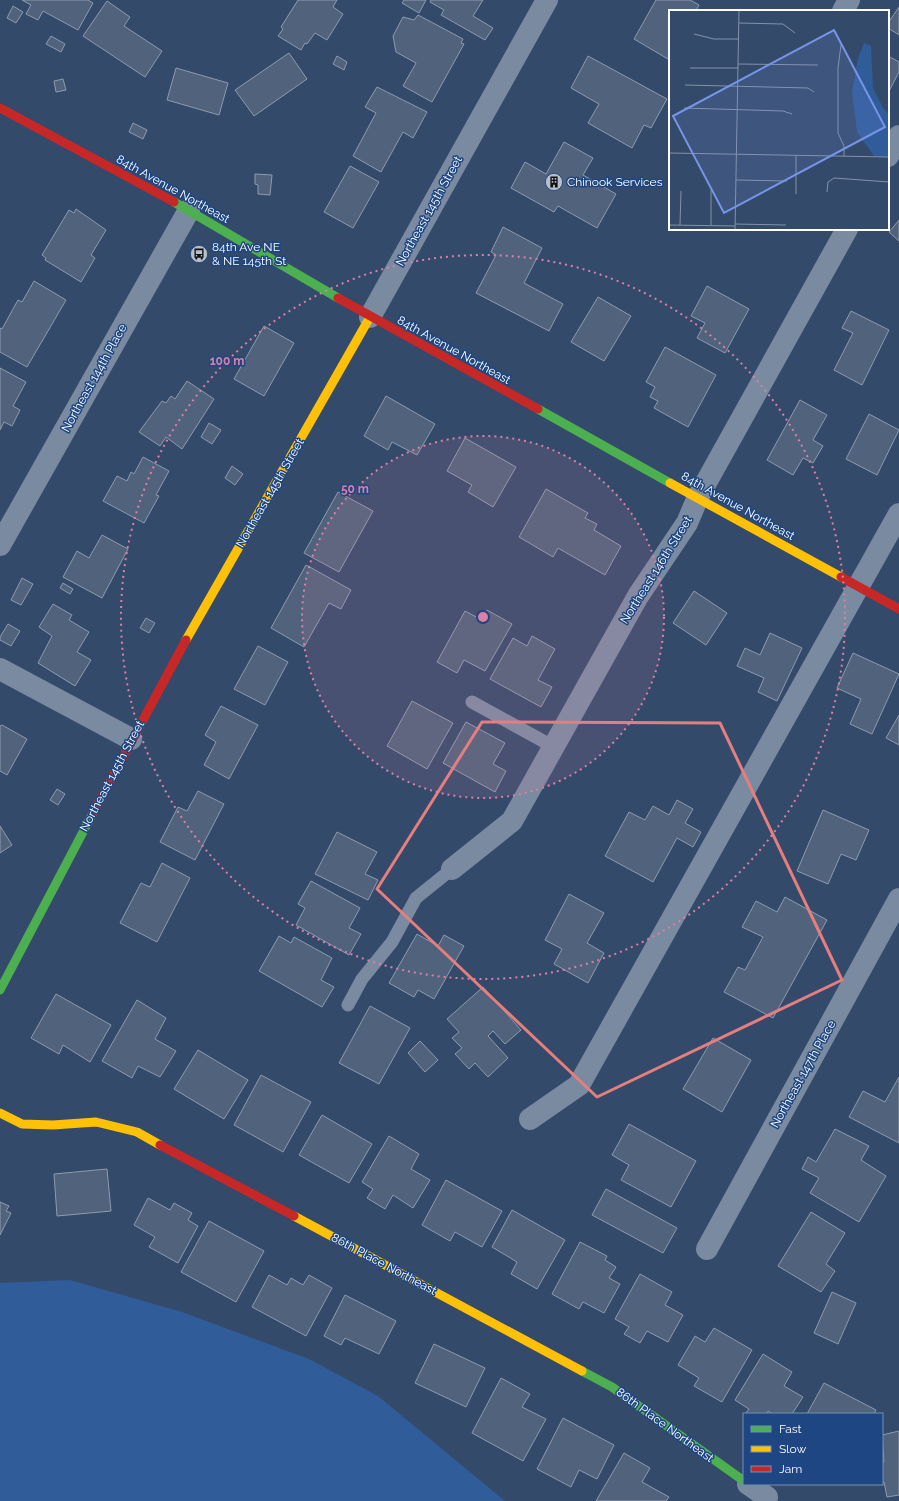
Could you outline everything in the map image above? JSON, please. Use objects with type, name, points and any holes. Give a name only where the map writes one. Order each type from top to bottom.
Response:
[{"type":"street","name":"Northeast 145th Street","points":[[0,990],[131,739],[548,0]]},
{"type":"street","points":[[844,10],[849,0]]},
{"type":"street","name":"84th Avenue Northeast","points":[[0,108],[189,210],[370,317],[899,609]]},
{"type":"street","points":[[889,154],[899,136]]},
{"type":"street","name":"Northeast 144th Place","points":[[0,545],[189,210]]},
{"type":"street","name":"Northeast 146th Street","points":[[452,868],[512,821],[638,596],[687,523],[698,497],[846,230]]},
{"type":"street","points":[[530,1119],[579,1085],[857,586],[899,514]]},
{"type":"street","points":[[0,669],[131,739]]},
{"type":"street","name":"Northeast 147th Place","points":[[707,1249],[899,899]]},
{"type":"street","name":"86th Place Northeast","points":[[0,1113],[22,1124],[53,1126],[96,1122],[137,1132],[612,1387],[743,1480]]},
{"type":"street","points":[[749,1485],[766,1497]]},
{"type":"lane","points":[[472,702],[554,747]]},
{"type":"lane","points":[[348,1005],[362,979],[392,942],[416,898],[452,868]]},
{"type":"highlighted area","points":[[482,722],[720,723],[842,980],[597,1097],[377,889]]},
{"type":"shaded area","points":[[70,1280],[182,1312],[309,1359],[378,1396],[505,1501],[0,1501],[0,1283]]},
{"type":"building","points":[[22,0],[88,0],[93,3],[78,30],[43,11],[38,20],[26,14],[31,5]]},
{"type":"building","points":[[298,0],[337,0],[333,7],[343,14],[327,40],[315,33],[307,44],[305,43],[301,50],[278,36],[283,29],[281,27]]},
{"type":"building","points":[[404,0],[426,0],[419,13],[402,3]]},
{"type":"building","points":[[431,0],[483,0],[473,16],[493,28],[485,40],[441,15],[444,10],[430,2]]},
{"type":"building","points":[[656,0],[690,0],[699,5],[696,10],[669,10],[668,59],[634,39]]},
{"type":"building","points":[[107,1],[130,17],[124,26],[162,51],[145,77],[83,36]]},
{"type":"building","points":[[13,6],[23,12],[16,23],[7,18]]},
{"type":"building","points":[[899,7],[899,35],[889,29],[889,22]]},
{"type":"building","points":[[418,15],[463,39],[461,43],[464,44],[432,102],[403,86],[416,63],[396,52],[393,36],[403,17],[414,20]]},
{"type":"building","points":[[51,36],[65,44],[61,52],[46,44]]},
{"type":"building","points":[[289,53],[307,79],[254,116],[235,90]]},
{"type":"building","points":[[337,56],[347,62],[344,70],[333,64]]},
{"type":"building","points":[[588,56],[667,99],[651,128],[644,125],[632,148],[588,123],[599,104],[571,88]]},
{"type":"building","points":[[889,57],[899,62],[899,72],[889,91]]},
{"type":"building","points":[[176,68],[228,83],[219,115],[167,100]]},
{"type":"building","points":[[63,79],[66,90],[56,92],[54,81]]},
{"type":"building","points":[[377,87],[427,112],[413,138],[403,132],[381,172],[353,156],[376,113],[365,107]]},
{"type":"building","points":[[133,123],[147,130],[143,139],[129,132]]},
{"type":"building","name":"Chinook Services","points":[[564,142],[593,158],[583,175],[616,194],[597,228],[558,206],[554,212],[511,188],[525,162],[546,174]]},
{"type":"building","points":[[350,166],[379,182],[353,228],[324,212]]},
{"type":"building","points":[[255,174],[272,175],[270,195],[258,194],[258,185],[255,184]]},
{"type":"building","points":[[76,209],[106,230],[91,255],[95,258],[81,282],[45,260],[46,258],[42,255],[69,210],[74,213]]},
{"type":"building","points":[[899,220],[899,241],[889,232]]},
{"type":"building","points":[[503,227],[542,248],[524,283],[563,304],[549,331],[476,293],[496,255],[491,252]]},
{"type":"building","points":[[34,281],[66,300],[27,367],[0,352],[0,328],[2,329],[18,300],[22,302]]},
{"type":"building","points":[[707,286],[749,309],[725,353],[697,338],[705,323],[691,316]]},
{"type":"building","points":[[598,297],[631,316],[604,361],[571,342]]},
{"type":"building","points":[[851,311],[889,330],[862,385],[834,370],[853,333],[842,328]]},
{"type":"building","points":[[264,326],[294,343],[264,396],[234,379]]},
{"type":"building","points":[[665,347],[716,375],[688,427],[654,408],[658,401],[650,397],[655,387],[646,382]]},
{"type":"building","points":[[0,368],[26,382],[13,406],[20,410],[12,426],[4,422],[0,430]]},
{"type":"building","points":[[187,381],[214,399],[182,449],[166,437],[160,446],[139,432],[162,401],[166,403],[171,396],[175,399]]},
{"type":"building","points":[[386,396],[435,424],[417,455],[392,442],[388,450],[364,436]]},
{"type":"building","points":[[800,400],[827,415],[813,440],[823,446],[813,463],[803,458],[793,475],[767,460]]},
{"type":"building","points":[[869,414],[899,430],[877,475],[846,459]]},
{"type":"building","points":[[209,423],[221,430],[212,444],[201,437]]},
{"type":"building","points":[[465,438],[516,467],[493,507],[468,492],[472,485],[447,471]]},
{"type":"building","points":[[143,457],[169,471],[156,495],[159,496],[144,523],[103,501],[117,476],[127,481],[131,472],[134,474]]},
{"type":"building","points":[[232,466],[243,474],[235,485],[225,478]]},
{"type":"building","points":[[546,489],[588,513],[585,518],[597,524],[594,530],[621,546],[605,575],[558,548],[553,557],[519,537]]},
{"type":"building","points":[[338,492],[373,511],[339,572],[304,553]]},
{"type":"building","points":[[102,535],[128,549],[102,598],[63,577],[77,551],[89,558]]},
{"type":"building","points":[[306,565],[351,590],[341,609],[329,603],[304,647],[271,628]]},
{"type":"building","points":[[22,578],[33,584],[21,605],[11,600]]},
{"type":"building","points":[[63,583],[73,589],[70,594],[60,588]]},
{"type":"building","points":[[694,591],[727,613],[706,645],[673,623]]},
{"type":"building","points":[[53,604],[72,615],[69,620],[89,632],[77,652],[91,660],[75,686],[38,663],[52,636],[39,627]]},
{"type":"building","points":[[487,610],[512,624],[485,671],[464,660],[457,673],[437,662],[465,611],[482,620]]},
{"type":"building","points":[[146,618],[155,623],[149,633],[140,628]]},
{"type":"building","points":[[8,624],[20,631],[11,646],[0,640],[0,637]]},
{"type":"building","points":[[770,633],[802,648],[777,701],[758,692],[764,678],[737,666],[745,648],[760,655]]},
{"type":"building","points":[[532,636],[555,649],[538,680],[552,687],[541,707],[490,679],[513,638],[527,646]]},
{"type":"building","points":[[258,646],[288,662],[265,705],[234,689]]},
{"type":"building","points":[[853,653],[899,674],[872,734],[850,724],[861,699],[837,688]]},
{"type":"building","points":[[412,701],[453,723],[427,769],[387,746]]},
{"type":"building","points":[[221,706],[258,725],[229,779],[204,765],[216,742],[205,735]]},
{"type":"building","points":[[899,715],[899,745],[886,738]]},
{"type":"building","points":[[466,722],[505,743],[493,764],[506,771],[495,792],[443,763]]},
{"type":"building","points":[[2,725],[27,739],[7,775],[0,771],[0,726]]},
{"type":"building","points":[[57,789],[65,794],[58,805],[50,800]]},
{"type":"building","points":[[198,791],[224,804],[195,860],[160,842],[178,807],[187,811]]},
{"type":"building","points":[[677,800],[693,809],[685,823],[701,832],[693,847],[677,838],[653,882],[605,856],[629,812],[645,820],[653,806],[669,815]]},
{"type":"building","points":[[823,810],[869,830],[856,860],[841,854],[828,884],[797,871]]},
{"type":"building","points":[[0,826],[12,845],[0,853]]},
{"type":"building","points":[[337,832],[377,852],[365,874],[378,880],[368,900],[315,874]]},
{"type":"building","points":[[162,863],[190,878],[157,942],[120,923],[141,883],[150,887]]},
{"type":"building","points":[[311,881],[360,908],[349,928],[361,934],[349,955],[296,925],[305,908],[298,904]]},
{"type":"building","points":[[569,894],[604,913],[587,943],[604,953],[588,983],[554,964],[562,949],[545,940]]},
{"type":"building","points":[[785,897],[827,920],[773,1018],[724,992],[738,967],[745,970],[763,937],[742,927],[756,901],[777,912]]},
{"type":"building","points":[[417,934],[438,946],[444,935],[464,946],[434,999],[418,990],[414,997],[389,983]]},
{"type":"building","points":[[279,936],[291,943],[294,937],[332,958],[321,980],[334,987],[322,1007],[259,971]]},
{"type":"building","points":[[483,987],[521,1030],[505,1044],[493,1031],[488,1036],[508,1058],[488,1077],[475,1063],[469,1069],[455,1054],[462,1048],[452,1038],[459,1032],[447,1019]]},
{"type":"building","points":[[56,994],[111,1025],[90,1062],[63,1045],[59,1054],[31,1038]]},
{"type":"building","points":[[137,1000],[166,1018],[155,1039],[176,1051],[160,1077],[138,1066],[132,1078],[102,1061]]},
{"type":"building","points":[[370,1006],[410,1028],[379,1084],[339,1063]]},
{"type":"building","points":[[713,1038],[751,1060],[722,1112],[683,1089]]},
{"type":"building","points":[[420,1041],[438,1060],[425,1072],[408,1053]]},
{"type":"building","points":[[198,1050],[248,1080],[224,1119],[174,1089]]},
{"type":"building","points":[[261,1075],[311,1102],[283,1152],[234,1125]]},
{"type":"building","points":[[899,1077],[899,1143],[849,1117],[863,1091],[885,1102]]},
{"type":"building","points":[[322,1115],[372,1144],[349,1183],[299,1155]]},
{"type":"building","points":[[629,1124],[696,1161],[671,1207],[621,1180],[629,1165],[612,1155]]},
{"type":"building","points":[[835,1129],[869,1146],[861,1160],[886,1176],[859,1222],[810,1193],[819,1178],[802,1169],[808,1157],[816,1162]]},
{"type":"building","points":[[389,1136],[419,1154],[411,1169],[430,1180],[413,1208],[393,1195],[385,1209],[367,1198],[373,1189],[362,1182]]},
{"type":"building","points":[[107,1169],[111,1211],[57,1216],[54,1174]]},
{"type":"building","points":[[446,1180],[502,1211],[482,1247],[455,1232],[450,1241],[422,1225]]},
{"type":"building","points":[[606,1189],[677,1228],[663,1253],[592,1215]]},
{"type":"building","points":[[148,1198],[170,1210],[174,1203],[192,1213],[188,1220],[198,1226],[178,1263],[149,1247],[155,1237],[134,1225]]},
{"type":"building","points":[[0,1202],[9,1206],[6,1211],[11,1213],[0,1235]]},
{"type":"building","points":[[512,1210],[565,1240],[537,1289],[511,1274],[517,1262],[492,1247]]},
{"type":"building","points":[[811,1212],[845,1233],[826,1264],[835,1271],[821,1292],[778,1266]]},
{"type":"building","points":[[209,1221],[264,1251],[236,1302],[181,1272]]},
{"type":"building","points":[[580,1242],[607,1256],[605,1260],[616,1267],[609,1278],[620,1284],[604,1313],[583,1302],[579,1309],[552,1294]]},
{"type":"building","points":[[640,1274],[672,1292],[665,1305],[683,1315],[668,1342],[647,1331],[640,1343],[624,1334],[629,1327],[615,1319]]},
{"type":"building","points":[[269,1275],[287,1285],[291,1278],[303,1285],[309,1275],[332,1288],[306,1336],[252,1307]]},
{"type":"building","points":[[832,1292],[856,1303],[838,1344],[814,1333]]},
{"type":"building","points":[[345,1295],[396,1321],[379,1354],[345,1338],[341,1345],[324,1336]]},
{"type":"building","points":[[714,1328],[752,1350],[722,1402],[694,1386],[699,1378],[678,1365],[695,1336],[705,1342]]},
{"type":"building","points":[[434,1344],[485,1368],[466,1407],[415,1383]]},
{"type":"building","points":[[763,1354],[792,1372],[784,1386],[803,1397],[793,1413],[771,1413],[768,1411],[767,1413],[746,1413],[749,1409],[735,1400]]},
{"type":"building","points":[[501,1378],[530,1394],[522,1407],[546,1419],[523,1461],[472,1433]]},
{"type":"building","points":[[824,1383],[876,1410],[874,1413],[808,1413]]},
{"type":"building","points":[[563,1418],[614,1445],[597,1479],[579,1470],[571,1487],[537,1469]]},
{"type":"building","points":[[899,1431],[899,1495],[887,1497],[883,1482],[883,1435]]},
{"type":"building","points":[[624,1453],[650,1468],[642,1482],[669,1497],[666,1501],[596,1501]]},
{"type":"traffic: fast","points":[[174,202],[338,298]]},
{"type":"traffic: fast","points":[[538,409],[670,483]]},
{"type":"traffic: fast","points":[[0,990],[93,813]]},
{"type":"traffic: fast","points":[[582,1371],[612,1387],[743,1480]]},
{"type":"traffic: slow","points":[[186,640],[370,317]]},
{"type":"traffic: slow","points":[[670,483],[841,577]]},
{"type":"traffic: slow","points":[[0,1113],[22,1124],[53,1125],[96,1122],[137,1132],[160,1145]]},
{"type":"traffic: slow","points":[[294,1216],[582,1371]]},
{"type":"traffic: jam","points":[[0,108],[174,202]]},
{"type":"traffic: jam","points":[[338,298],[538,409]]},
{"type":"traffic: jam","points":[[841,577],[899,609]]},
{"type":"traffic: jam","points":[[93,813],[186,640]]},
{"type":"traffic: jam","points":[[160,1145],[294,1216]]},
{"type":"place","name":"Chinook Services","points":[[554,182]]},
{"type":"place","name":"84th Ave NE & NE 145th St","points":[[199,254]]}]
